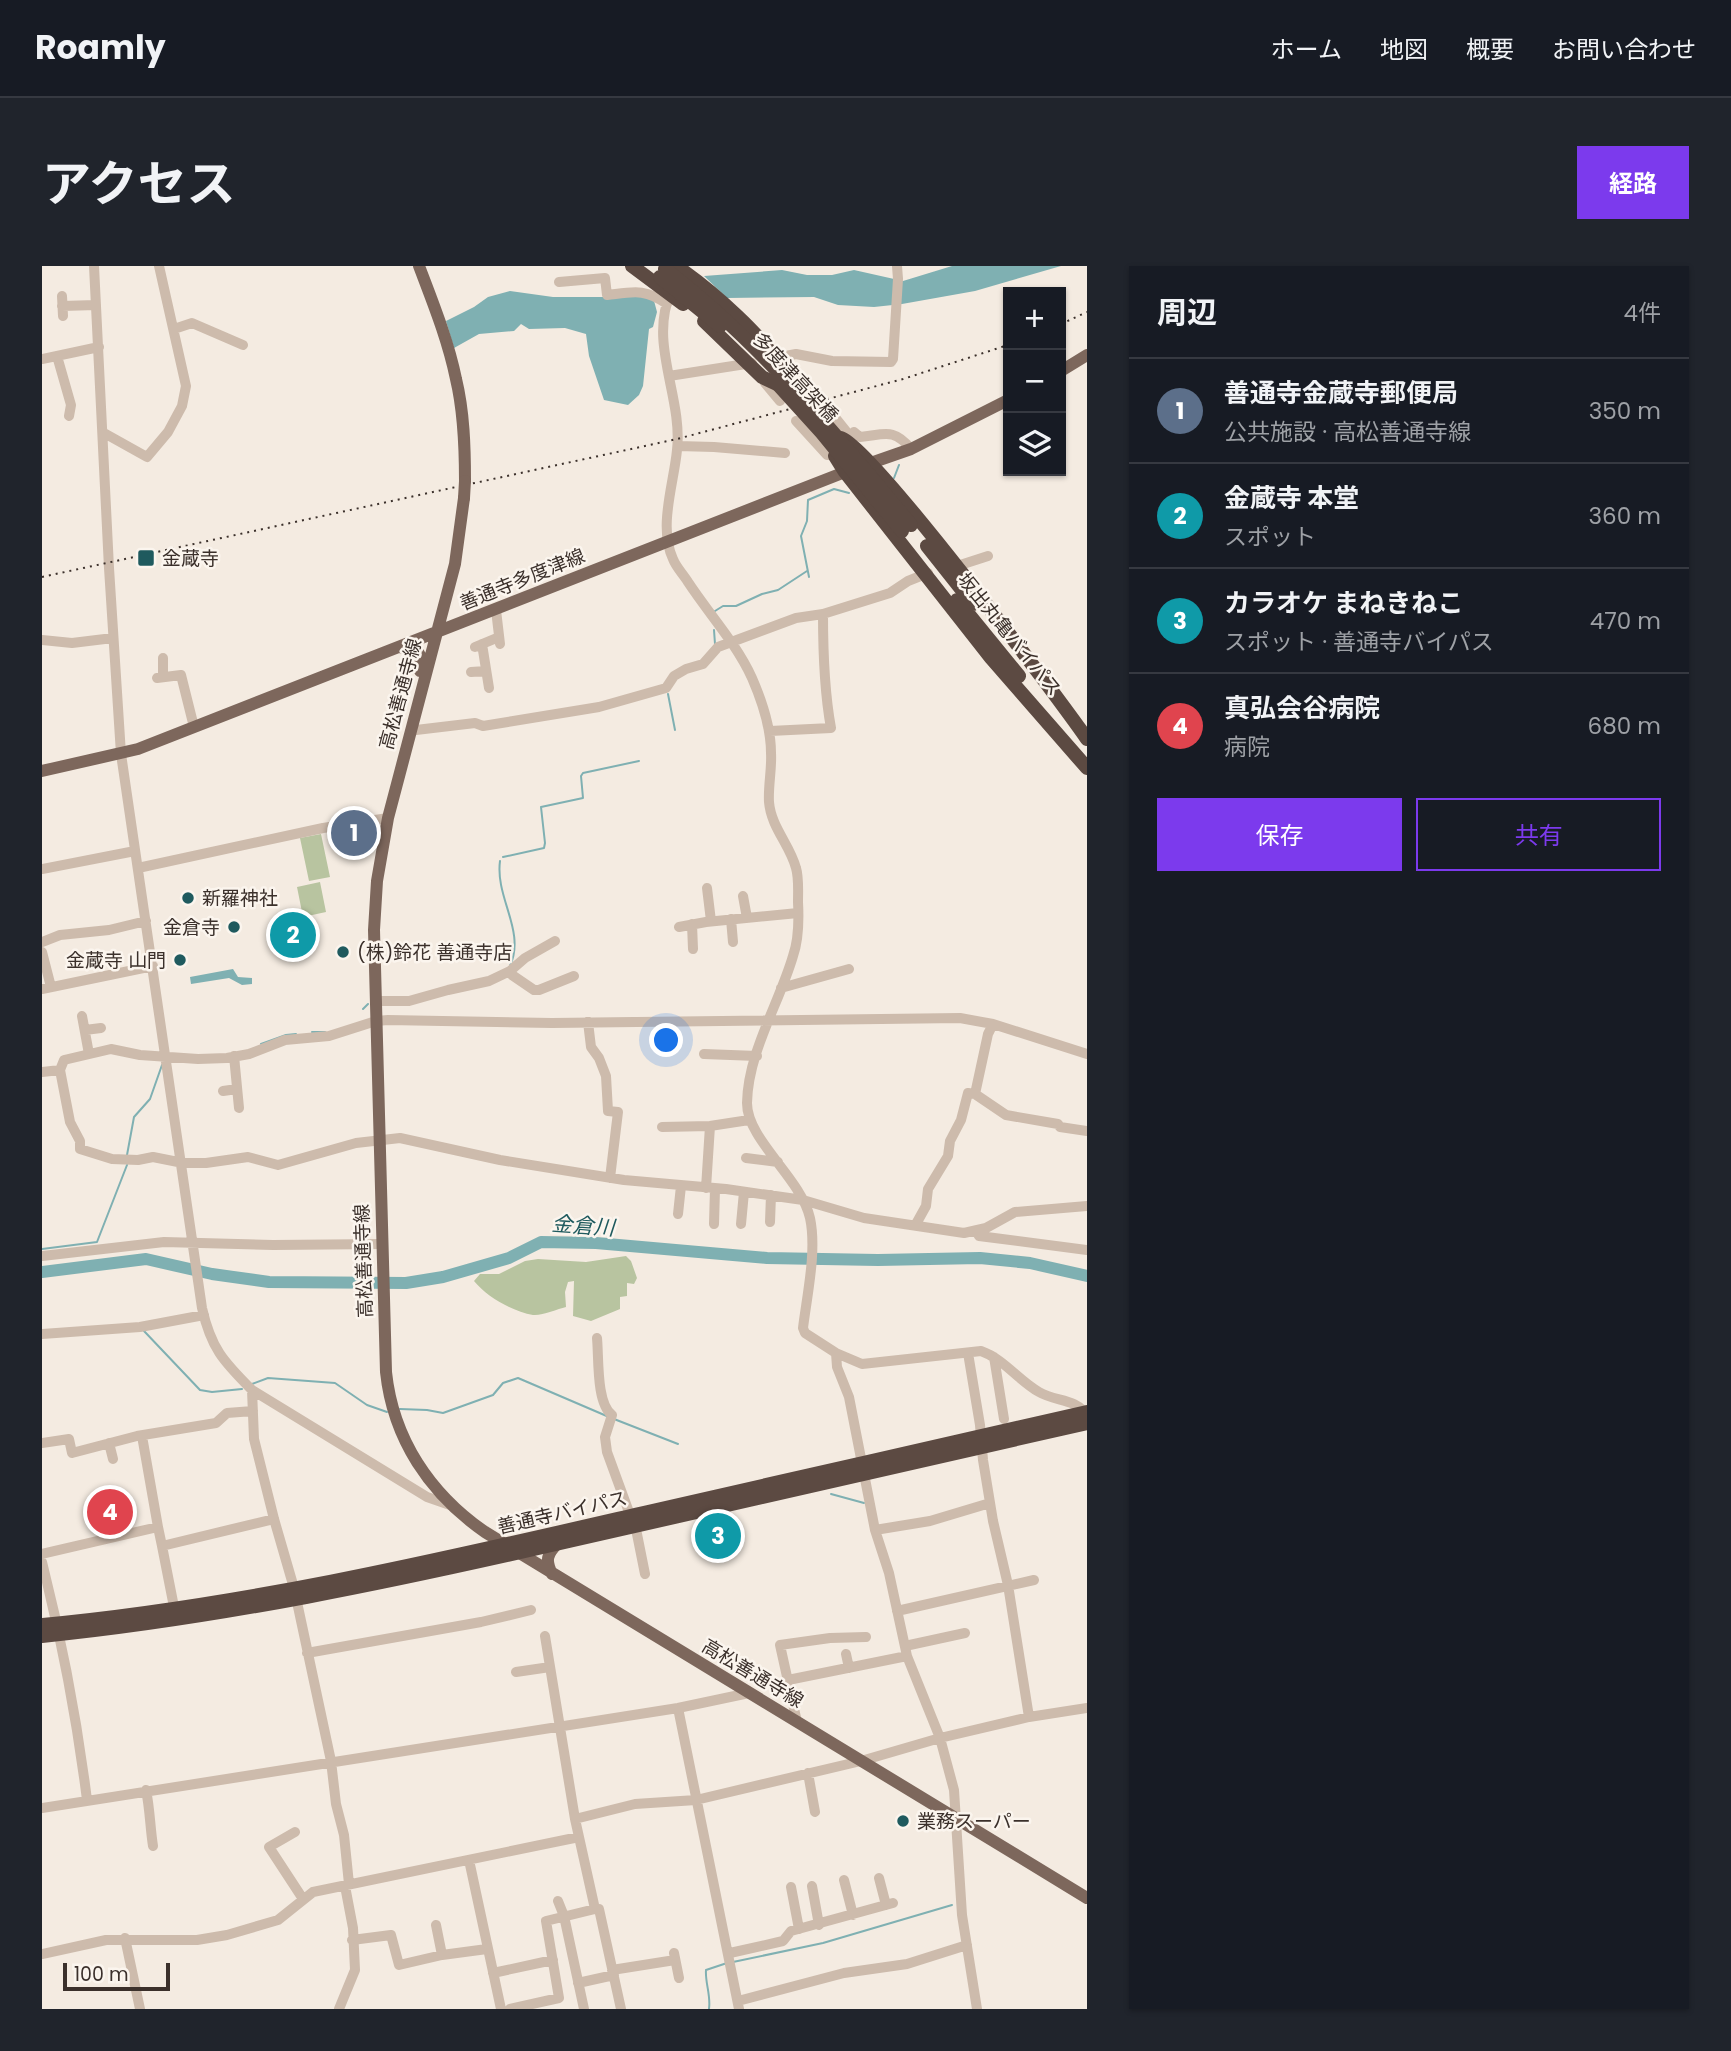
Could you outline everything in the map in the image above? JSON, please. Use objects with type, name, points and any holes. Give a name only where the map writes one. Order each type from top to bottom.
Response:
[{"type":"highway","points":[[632,266],[668,299],[712,327],[748,363],[784,392],[777,362],[739,318],[673,270]]},
{"type":"highway","name":"多度津高架橋","points":[[644,266],[673,270],[761,351],[829,426],[906,528]]},
{"type":"highway","points":[[1087,739],[852,436],[832,438],[835,455],[845,472],[991,658],[1087,765]]},
{"type":"highway","name":"坂出丸亀バイパス","points":[[906,528],[1087,749]]},
{"type":"highway","name":"坂出丸亀バイパス","points":[[906,528],[1087,765]]},
{"type":"highway","name":"善通寺バイパス","points":[[42,1625],[59,1629],[200,1615],[467,1553],[632,1521],[1086,1416]]},
{"type":"highway","name":"善通寺バイパス","points":[[42,1636],[59,1629],[174,1607],[295,1593],[517,1553],[558,1544],[632,1521]]},
{"type":"main road","name":"高松善通寺線","points":[[419,266],[440,323],[457,382],[465,481],[454,564],[388,818],[375,902],[383,1297],[388,1388],[398,1426],[423,1473],[450,1505],[504,1545],[1087,1898]]},
{"type":"main road","points":[[1066,367],[1087,355]]},
{"type":"main road","name":"善通寺多度津線","points":[[42,771],[121,754],[194,727],[845,472],[911,449],[1003,403]]},
{"type":"main road","points":[[454,564],[454,577],[445,614],[453,621],[464,623]]},
{"type":"main road","points":[[419,640],[428,642],[432,649]]},
{"type":"main road","points":[[400,647],[412,649],[421,657],[416,710]]},
{"type":"main road","points":[[467,1553],[476,1542],[477,1526]]},
{"type":"main road","points":[[552,1574],[547,1557],[558,1544]]},
{"type":"street","points":[[94,266],[121,754],[209,1338],[220,1355],[253,1390],[410,1487],[440,1503],[450,1505]]},
{"type":"street","points":[[104,433],[147,457],[168,432],[182,406],[187,386],[159,266]]},
{"type":"street","points":[[669,376],[748,363],[777,362],[796,354],[832,361],[891,362],[896,322],[897,266]]},
{"type":"street","points":[[673,270],[662,332],[676,409],[678,446],[668,499],[668,542],[673,559],[732,642],[752,678],[771,731],[769,803],[780,837],[796,868],[797,941],[768,1019],[748,1093],[749,1120],[803,1200],[810,1218],[812,1240],[803,1328],[805,1333],[854,1362],[871,1364],[981,1351],[994,1357],[1040,1393],[1074,1403],[1086,1416]]},
{"type":"street","points":[[559,282],[592,276],[605,278],[607,295],[644,292],[668,299]]},
{"type":"street","points":[[62,306],[96,304]]},
{"type":"street","points":[[174,329],[192,323],[243,345]]},
{"type":"street","points":[[42,359],[99,347]]},
{"type":"street","points":[[57,356],[71,405],[69,416]]},
{"type":"street","points":[[765,378],[777,362]]},
{"type":"street","points":[[777,362],[788,366],[813,393]]},
{"type":"street","points":[[830,411],[850,436],[890,433],[898,436],[911,449]]},
{"type":"street","points":[[796,421],[827,455],[835,455],[852,436]]},
{"type":"street","points":[[678,446],[785,453]]},
{"type":"street","points":[[955,566],[988,556]]},
{"type":"street","points":[[416,730],[475,723],[483,726],[598,707],[666,688],[674,676],[703,664],[719,647],[796,618],[823,614],[890,593],[927,574]]},
{"type":"street","points":[[489,688],[479,645],[500,641],[496,610]]},
{"type":"street","points":[[771,731],[831,728],[823,662],[823,614]]},
{"type":"street","points":[[42,640],[72,643],[114,638]]},
{"type":"street","points":[[163,658],[160,677],[181,675],[188,689],[194,727]]},
{"type":"street","points":[[471,673],[486,671]]},
{"type":"street","points":[[138,868],[323,828],[388,818]]},
{"type":"street","points":[[42,869],[135,851]]},
{"type":"street","points":[[707,888],[711,921]]},
{"type":"street","points":[[743,896],[747,918]]},
{"type":"street","points":[[679,927],[711,921],[798,913]]},
{"type":"street","points":[[731,919],[733,942]]},
{"type":"street","points":[[42,942],[60,935],[109,930],[146,921]]},
{"type":"street","points":[[692,924],[693,949]]},
{"type":"street","points":[[376,1001],[409,1002],[448,990],[478,985],[510,971],[525,958],[555,941]]},
{"type":"street","points":[[42,952],[47,988],[153,966]]},
{"type":"street","points":[[781,988],[849,968]]},
{"type":"street","points":[[510,971],[534,990],[574,976]]},
{"type":"street","points":[[82,1017],[89,1054]]},
{"type":"street","points":[[1087,1054],[993,1024],[960,1018],[376,1021],[346,1032],[285,1040],[249,1054],[198,1059],[140,1055],[111,1049],[64,1060],[60,1070],[80,1149],[112,1159],[138,1160],[153,1157],[183,1163],[206,1163],[248,1157],[278,1165],[379,1139],[400,1138],[500,1160],[610,1178],[803,1200],[864,1218],[964,1233],[986,1228],[1014,1212],[1087,1206]]},
{"type":"street","points":[[589,1022],[591,1047],[606,1076],[608,1111],[618,1112],[610,1178]]},
{"type":"street","points":[[975,1094],[988,1034],[993,1024]]},
{"type":"street","points":[[85,1030],[101,1028]]},
{"type":"street","points":[[704,1054],[757,1056]]},
{"type":"street","points":[[234,1056],[239,1108]]},
{"type":"street","points":[[42,1072],[60,1070]]},
{"type":"street","points":[[223,1091],[237,1089]]},
{"type":"street","points":[[916,1224],[926,1206],[928,1189],[948,1156],[950,1141],[961,1121],[968,1093],[975,1094],[1006,1115],[1087,1131]]},
{"type":"street","points":[[662,1127],[710,1126],[749,1120]]},
{"type":"street","points":[[710,1126],[714,1224]]},
{"type":"street","points":[[746,1158],[778,1162]]},
{"type":"street","points":[[678,1214],[681,1186]]},
{"type":"street","points":[[741,1224],[744,1192]]},
{"type":"street","points":[[769,1222],[771,1195]]},
{"type":"street","points":[[976,1231],[979,1236],[1087,1250]]},
{"type":"street","points":[[42,1256],[126,1245],[382,1245]]},
{"type":"street","points":[[42,1334],[141,1327],[204,1315]]},
{"type":"street","points":[[597,1338],[601,1393],[604,1408],[612,1418],[605,1437],[607,1452],[632,1521],[645,1574]]},
{"type":"street","points":[[836,1353],[837,1367],[849,1397],[862,1469],[906,1651],[940,1738],[954,1790],[962,1915],[977,2009]]},
{"type":"street","points":[[968,1353],[990,1503],[1008,1585],[1029,1717]]},
{"type":"street","points":[[994,1357],[1004,1419]]},
{"type":"street","points":[[253,1390],[254,1439],[295,1593],[331,1761],[336,1804],[344,1835],[349,1884],[345,1886]]},
{"type":"street","points":[[42,1443],[69,1439],[72,1453],[142,1436],[216,1423],[228,1413],[253,1411]]},
{"type":"street","points":[[142,1436],[174,1607]]},
{"type":"street","points":[[109,1443],[113,1459]]},
{"type":"street","points":[[410,1487],[422,1484],[423,1473]]},
{"type":"street","points":[[876,1530],[930,1521],[990,1503]]},
{"type":"street","points":[[162,1546],[274,1519]]},
{"type":"street","points":[[42,1554],[158,1527]]},
{"type":"street","points":[[42,1562],[59,1629],[87,1800]]},
{"type":"street","points":[[897,1611],[1034,1580]]},
{"type":"street","points":[[307,1653],[481,1622],[531,1610]]},
{"type":"street","points":[[788,1680],[849,1668],[965,1633]]},
{"type":"street","points":[[545,1636],[575,1819],[595,1909]]},
{"type":"street","points":[[797,1722],[780,1645],[830,1638],[866,1637]]},
{"type":"street","points":[[846,1654],[849,1668]]},
{"type":"street","points":[[516,1672],[550,1667]]},
{"type":"street","points":[[42,1808],[678,1708],[749,1693]]},
{"type":"street","points":[[678,1708],[739,2005],[844,1973],[908,1964],[967,1945]]},
{"type":"street","points":[[575,1819],[635,1804],[696,1800],[1029,1717],[1087,1708]]},
{"type":"street","points":[[808,1773],[815,1812]]},
{"type":"street","points":[[146,1790],[152,1818],[150,1826],[153,1846]]},
{"type":"street","points":[[295,1832],[269,1847],[303,1899]]},
{"type":"street","points":[[42,1954],[125,1938],[197,1940],[227,1935],[278,1920],[313,1892],[579,1837]]},
{"type":"street","points":[[469,1860],[500,2009]]},
{"type":"street","points":[[730,1953],[783,1941],[791,1931],[890,1904],[879,1878]]},
{"type":"street","points":[[844,1880],[853,1916]]},
{"type":"street","points":[[339,2009],[355,1970],[353,1928],[345,1886]]},
{"type":"street","points":[[812,1886],[819,1925]]},
{"type":"street","points":[[792,1887],[799,1929]]},
{"type":"street","points":[[558,1901],[564,1916],[584,2009]]},
{"type":"street","points":[[510,2009],[559,1998],[545,1921],[599,1909],[621,2009]]},
{"type":"street","points":[[436,1925],[442,1955]]},
{"type":"street","points":[[352,1940],[391,1935],[398,1965],[487,1949]]},
{"type":"street","points":[[125,1938],[140,2009]]},
{"type":"street","points":[[578,1983],[675,1957],[679,1978]]},
{"type":"street","points":[[493,1973],[553,1960]]},
{"type":"green space","points":[[321,834],[330,877],[309,881],[300,838]]},
{"type":"green space","points":[[320,882],[326,912],[303,917],[297,887]]},
{"type":"green space","points":[[626,1256],[631,1261],[637,1278],[634,1284],[627,1283],[627,1296],[620,1297],[620,1309],[591,1321],[573,1316],[574,1281],[568,1282],[565,1292],[566,1307],[533,1315],[500,1302],[474,1281],[480,1274],[499,1274],[525,1261],[538,1259],[586,1262]]},
{"type":"water","points":[[952,266],[1061,266],[975,291],[874,307],[838,305],[814,297],[727,298],[704,276],[782,270],[807,275],[832,275],[854,270],[903,281]]},
{"type":"water","points":[[510,291],[553,297],[653,297],[657,312],[653,327],[649,329],[643,386],[639,395],[628,405],[604,400],[589,356],[586,334],[565,328],[529,329],[521,324],[514,331],[479,334],[454,348],[446,321],[488,297]]},
{"type":"water","points":[[233,969],[238,977],[252,978],[252,984],[242,985],[229,978],[191,984],[190,977]]},
{"type":"waterway","points":[[894,478],[899,465]]},
{"type":"waterway","points":[[809,577],[801,536],[807,521],[808,500],[834,489],[849,493]]},
{"type":"waterway","points":[[715,611],[723,606],[736,606],[778,590],[807,571]]},
{"type":"waterway","points":[[714,630],[715,644]]},
{"type":"waterway","points":[[668,694],[675,730]]},
{"type":"waterway","points":[[503,857],[544,848],[541,807],[583,798],[583,773],[639,761]]},
{"type":"waterway","points":[[500,861],[502,888],[513,927],[514,953],[510,966]]},
{"type":"waterway","points":[[363,1009],[368,1004]]},
{"type":"waterway","points":[[312,1032],[325,1032]]},
{"type":"waterway","points":[[261,1044],[296,1034]]},
{"type":"waterway","points":[[127,1155],[134,1117],[150,1099],[162,1065]]},
{"type":"waterway","points":[[42,1249],[97,1242],[127,1165]]},
{"type":"waterway","name":"金倉川","points":[[42,1272],[146,1259],[212,1274],[269,1282],[406,1283],[443,1277],[509,1258],[541,1242],[596,1243],[767,1258],[980,1258],[1030,1263],[1087,1276]]},
{"type":"waterway","points":[[144,1331],[200,1390],[212,1392],[242,1389]]},
{"type":"waterway","points":[[252,1384],[268,1378],[335,1383],[367,1405],[387,1412]]},
{"type":"waterway","points":[[400,1409],[443,1413],[493,1395],[503,1383],[518,1378],[609,1417]]},
{"type":"waterway","points":[[614,1419],[678,1444]]},
{"type":"waterway","points":[[831,1494],[864,1503]]},
{"type":"waterway","points":[[733,1962],[823,1943],[952,1905]]},
{"type":"waterway","points":[[709,2009],[706,1970],[727,1963]]},
{"type":"railway","points":[[1066,322],[1087,312]]},
{"type":"railway","points":[[42,577],[677,439],[903,379],[1003,347]]},
{"type":"place","name":"金蔵寺","points":[[146,558]]},
{"type":"place","name":"善通寺金蔵寺郵便局","points":[[354,833]]},
{"type":"place","name":"新羅神社","points":[[188,898]]},
{"type":"place","name":"金倉寺","points":[[234,927]]},
{"type":"place","name":"金蔵寺 本堂","points":[[293,935]]},
{"type":"place","name":"(株)鈴花 善通寺店","points":[[343,952]]},
{"type":"place","name":"金蔵寺 山門","points":[[180,960]]},
{"type":"place","name":"真弘会谷病院","points":[[110,1512]]},
{"type":"place","name":"カラオケ まねきねこ","points":[[718,1536]]},
{"type":"place","name":"業務スーパー","points":[[903,1821]]}]
